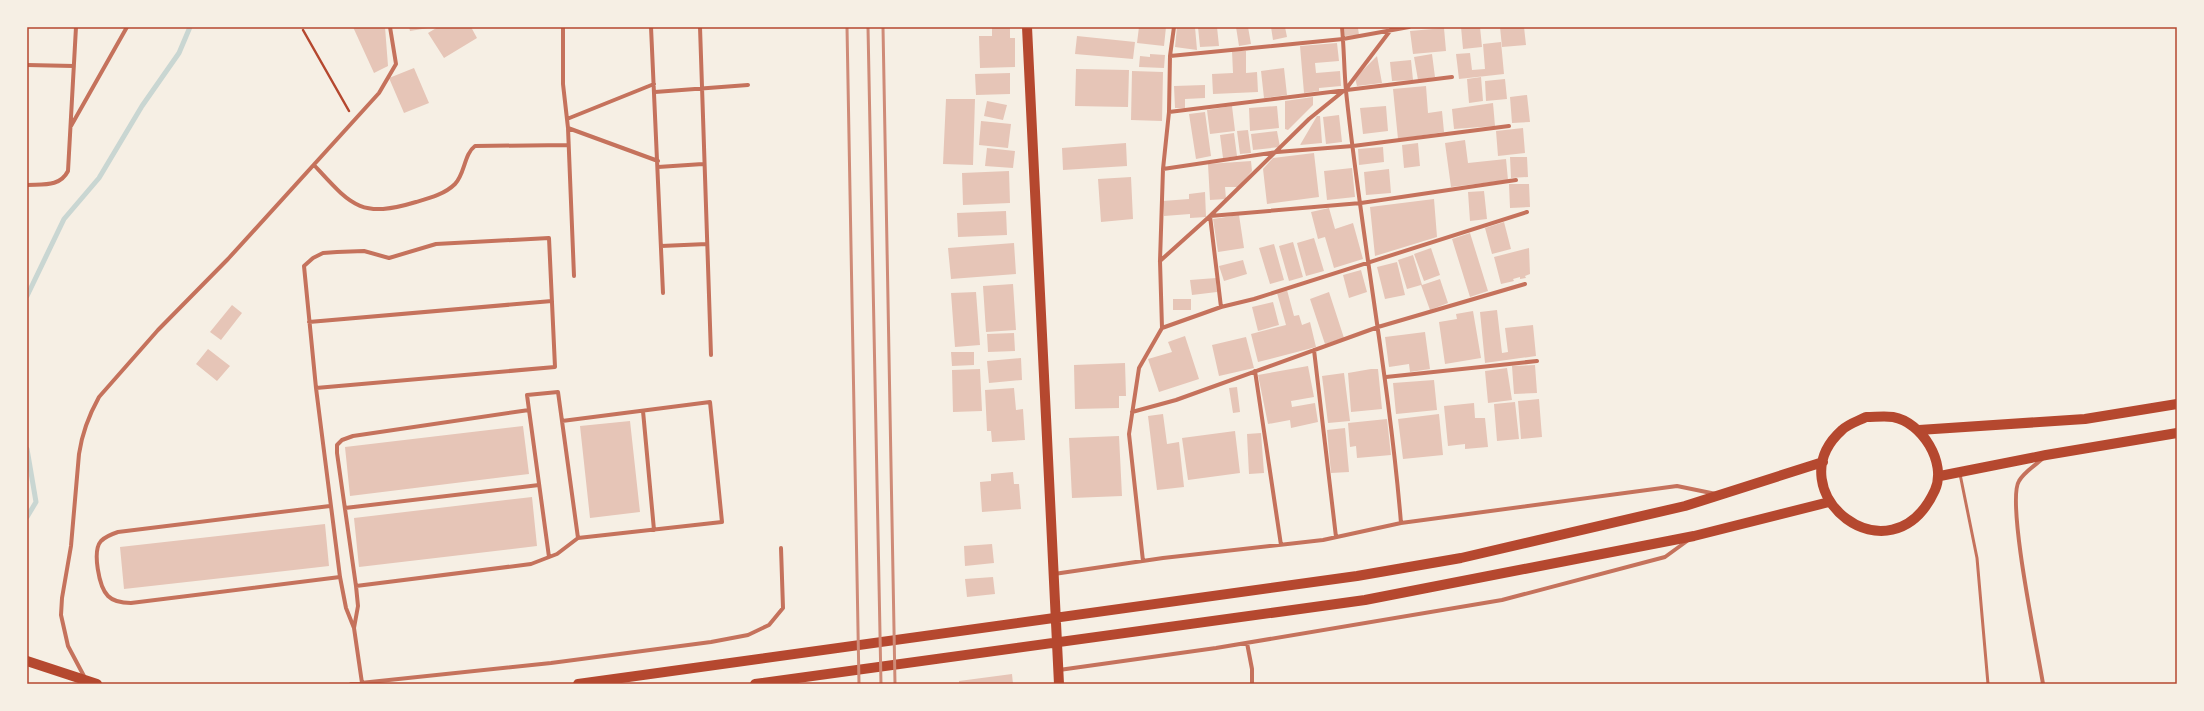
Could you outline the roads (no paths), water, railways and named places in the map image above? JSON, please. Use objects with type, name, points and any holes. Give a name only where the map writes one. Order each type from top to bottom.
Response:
[{"type":"main road","points":[[1027,27],[1059,684]]},
{"type":"main road","points":[[1919,430],[2085,419],[2177,404]]},
{"type":"main road","points":[[1866,417],[1894,417],[1919,430],[1930,445],[1940,476],[1936,489],[1924,510],[1904,526],[1879,531],[1858,528],[1840,516],[1829,502],[1822,481],[1823,462],[1831,442],[1843,429],[1866,417]]},
{"type":"main road","points":[[1940,476],[2046,455],[2177,432]]},
{"type":"main road","points":[[578,684],[1357,576],[1461,558],[1563,536],[1724,495],[1823,462]]},
{"type":"main road","points":[[755,684],[1365,600],[1694,536],[1829,502]]},
{"type":"main road","points":[[27,662],[97,684]]},
{"type":"street","points":[[27,185],[58,183],[68,171],[76,27]]},
{"type":"street","points":[[70,127],[127,27]]},
{"type":"street","points":[[86,681],[68,646],[61,615],[62,598],[71,546],[81,440],[93,408],[99,397],[158,330],[228,259],[379,93],[396,64],[390,27]]},
{"type":"street","points":[[562,27],[563,84],[568,128],[574,276]]},
{"type":"street","points":[[652,27],[663,292]]},
{"type":"street","points":[[700,27],[703,164],[711,355]]},
{"type":"street","points":[[1143,561],[1129,434],[1139,368],[1162,328],[1160,261],[1163,169],[1169,112],[1170,56],[1174,27]]},
{"type":"street","points":[[1342,27],[1346,89],[1386,377],[1396,457],[1401,523]]},
{"type":"street","points":[[1170,56],[1343,38],[1392,28],[1409,27]]},
{"type":"street","points":[[1160,261],[1210,216],[1309,119],[1346,89],[1392,28]]},
{"type":"street","points":[[27,65],[74,66]]},
{"type":"street","points":[[1169,112],[1452,77]]},
{"type":"street","points":[[567,119],[654,84]]},
{"type":"street","points":[[655,92],[748,85]]},
{"type":"street","points":[[1163,169],[1277,152],[1353,146],[1509,126]]},
{"type":"street","points":[[568,128],[658,162]]},
{"type":"street","points":[[314,165],[343,196],[353,204],[369,209],[397,208],[447,191],[460,179],[470,152],[475,146],[568,145]]},
{"type":"street","points":[[658,167],[703,164]]},
{"type":"street","points":[[1210,216],[1361,203],[1516,180]]},
{"type":"street","points":[[1162,328],[1527,212]]},
{"type":"street","points":[[1210,216],[1221,308]]},
{"type":"street","points":[[316,388],[555,367],[549,238],[436,244],[389,258],[364,252],[323,253],[312,258],[304,266],[316,388],[330,506],[340,577],[346,608],[354,628],[362,683]]},
{"type":"street","points":[[661,246],[707,244]]},
{"type":"street","points":[[1132,412],[1176,400],[1378,327],[1525,284]]},
{"type":"street","points":[[309,322],[552,301]]},
{"type":"street","points":[[1314,350],[1336,537]]},
{"type":"street","points":[[1386,377],[1537,361]]},
{"type":"street","points":[[1255,371],[1281,545]]},
{"type":"street","points":[[549,557],[527,395],[558,392],[578,538]]},
{"type":"street","points":[[356,586],[531,564],[569,547],[578,538],[722,522],[710,402],[562,421]]},
{"type":"street","points":[[354,628],[358,606],[344,508],[337,445],[342,440],[353,436],[529,410]]},
{"type":"street","points":[[643,411],[654,530]]},
{"type":"street","points":[[2043,684],[2020,546],[2015,498],[2018,481],[2046,455]]},
{"type":"street","points":[[344,508],[539,485]]},
{"type":"street","points":[[1054,574],[1143,561],[1281,545],[1336,537],[1401,523],[1677,486],[1724,495]]},
{"type":"street","points":[[330,506],[118,532],[100,542],[96,549],[99,575],[102,589],[109,597],[121,602],[131,603],[340,577]]},
{"type":"street","points":[[1059,670],[1246,643],[1502,600],[1665,557],[1694,536]]},
{"type":"street","points":[[351,684],[558,662],[711,642],[748,635],[769,625],[783,608],[781,548]]},
{"type":"street","points":[[1246,643],[1252,669],[1252,684]]},
{"type":"lane","points":[[1960,472],[1977,558],[1988,684]]},
{"type":"waterway","points":[[27,296],[64,219],[99,178],[142,106],[179,53],[190,27]]},
{"type":"waterway","points":[[27,449],[36,502],[27,517]]},
{"type":"railway","points":[[847,27],[859,684]]},
{"type":"railway","points":[[868,27],[881,684]]},
{"type":"railway","points":[[883,27],[895,684]]}]
